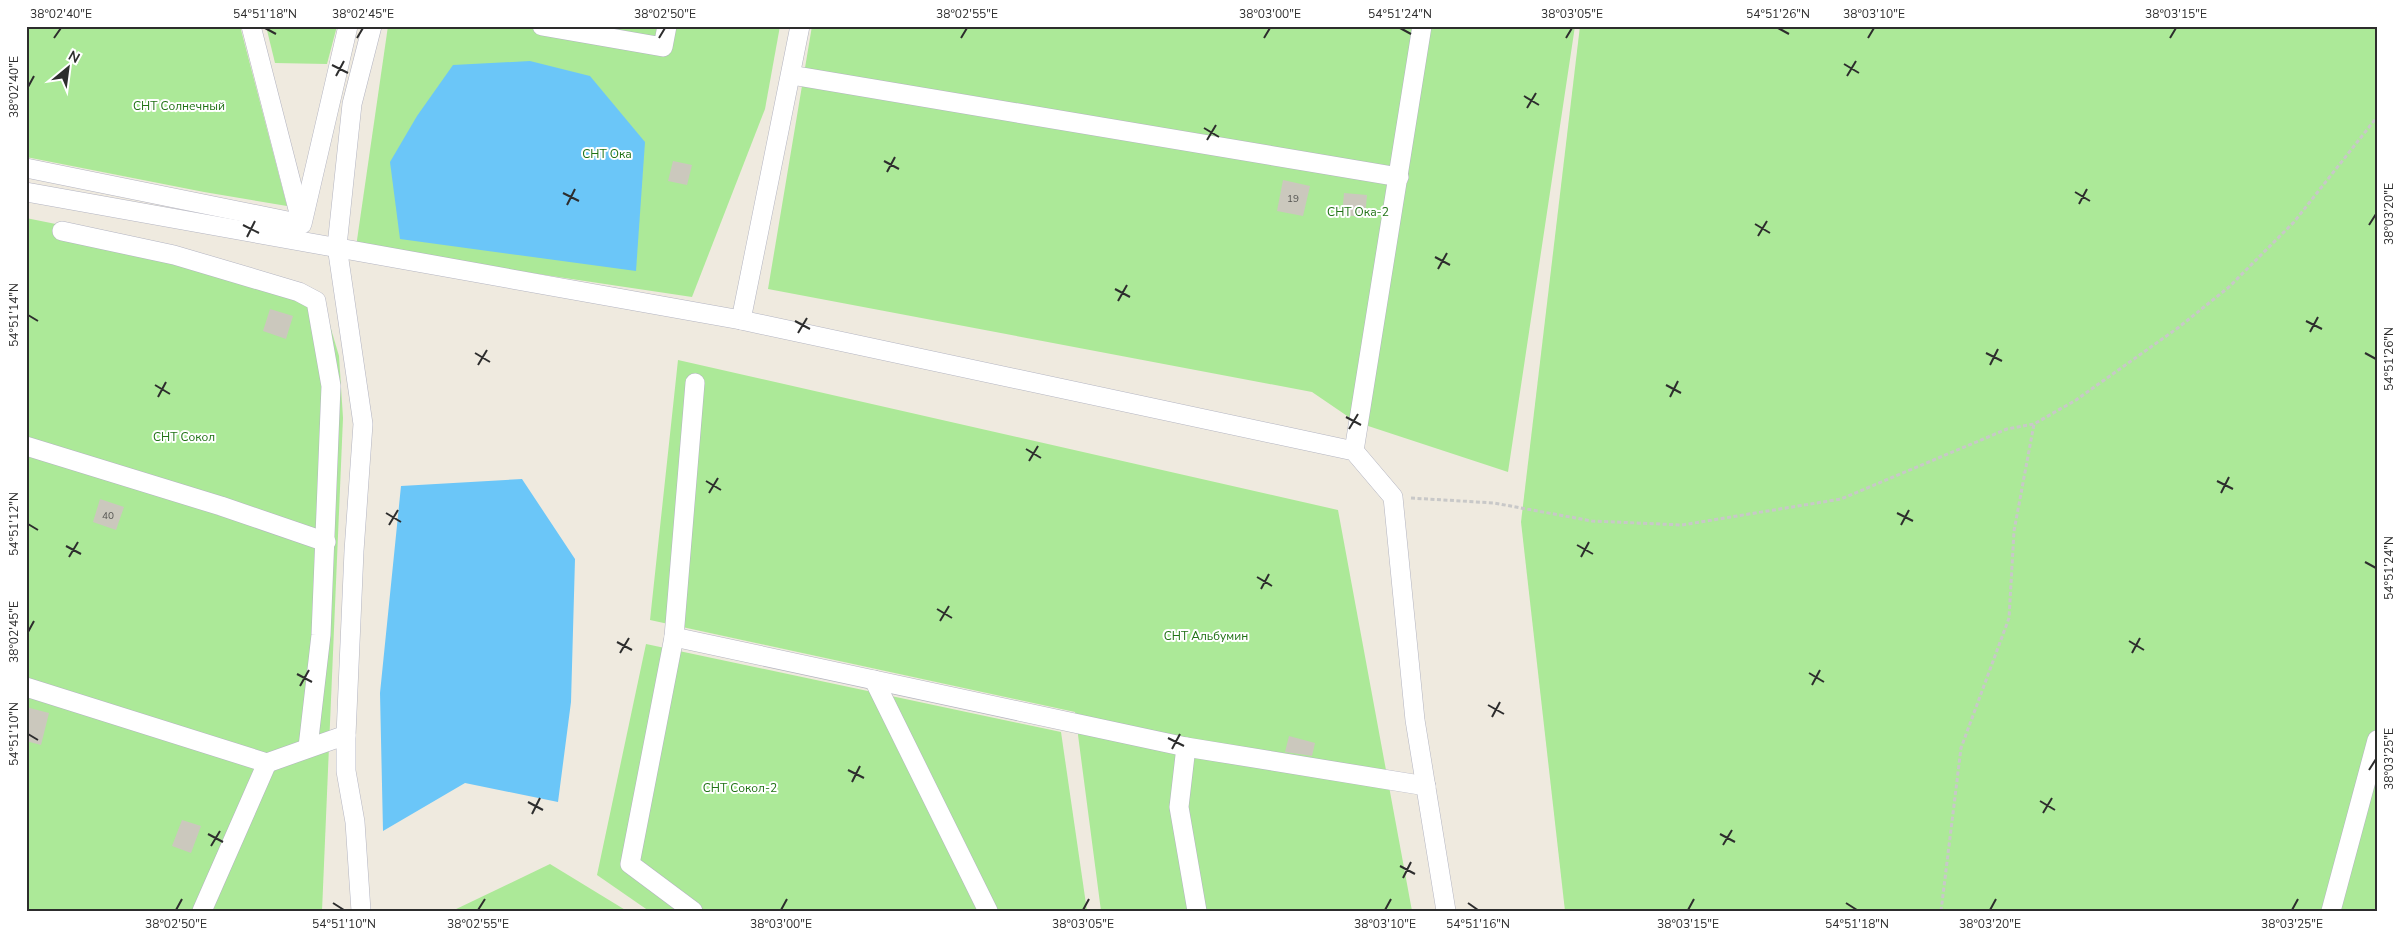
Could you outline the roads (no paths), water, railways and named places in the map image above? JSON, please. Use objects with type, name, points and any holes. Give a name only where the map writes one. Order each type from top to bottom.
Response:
[{"type":"street","points":[[251,26],[302,224],[314,242]]},
{"type":"street","points":[[302,224],[348,26]]},
{"type":"street","points":[[361,911],[355,822],[346,772],[346,735],[354,551],[363,424],[337,246],[352,104],[372,26]]},
{"type":"street","points":[[542,26],[663,47],[667,26]]},
{"type":"street","points":[[741,320],[792,75],[800,26]]},
{"type":"street","points":[[1354,451],[1422,26]]},
{"type":"street","points":[[792,75],[1399,177]]},
{"type":"street","points":[[26,168],[302,224]]},
{"type":"street","points":[[26,192],[337,246],[741,320],[1354,451],[1393,497],[1415,720],[1446,911]]},
{"type":"street","points":[[62,231],[174,255],[299,292],[316,301],[331,386],[326,542],[318,665],[308,746]]},
{"type":"street","points":[[693,911],[630,864],[674,637],[696,383]]},
{"type":"street","points":[[26,446],[221,506],[326,542]]},
{"type":"street","points":[[674,637],[1186,747],[1426,786]]},
{"type":"street","points":[[874,680],[988,911]]},
{"type":"street","points":[[26,687],[267,763],[308,746],[346,735]]},
{"type":"street","points":[[2331,911],[2377,740]]},
{"type":"street","points":[[1186,747],[1179,807],[1196,911]]},
{"type":"street","points":[[202,911],[267,763]]},
{"type":"water","points":[[530,61],[590,76],[645,142],[636,271],[400,239],[390,162],[417,116],[453,65]]},
{"type":"water","points":[[522,479],[575,559],[571,702],[558,802],[465,783],[383,831],[380,693],[401,486]]},
{"type":"park label","name":"СНТ Солнечный","points":[[179,106]]},
{"type":"park label","name":"СНТ Ока","points":[[607,154]]},
{"type":"park label","name":"СНТ Ока-2","points":[[1358,212]]},
{"type":"park label","name":"СНТ Сокол","points":[[184,437]]},
{"type":"park label","name":"СНТ Альбумин","points":[[1206,636]]},
{"type":"park label","name":"СНТ Сокол-2","points":[[740,788]]}]
